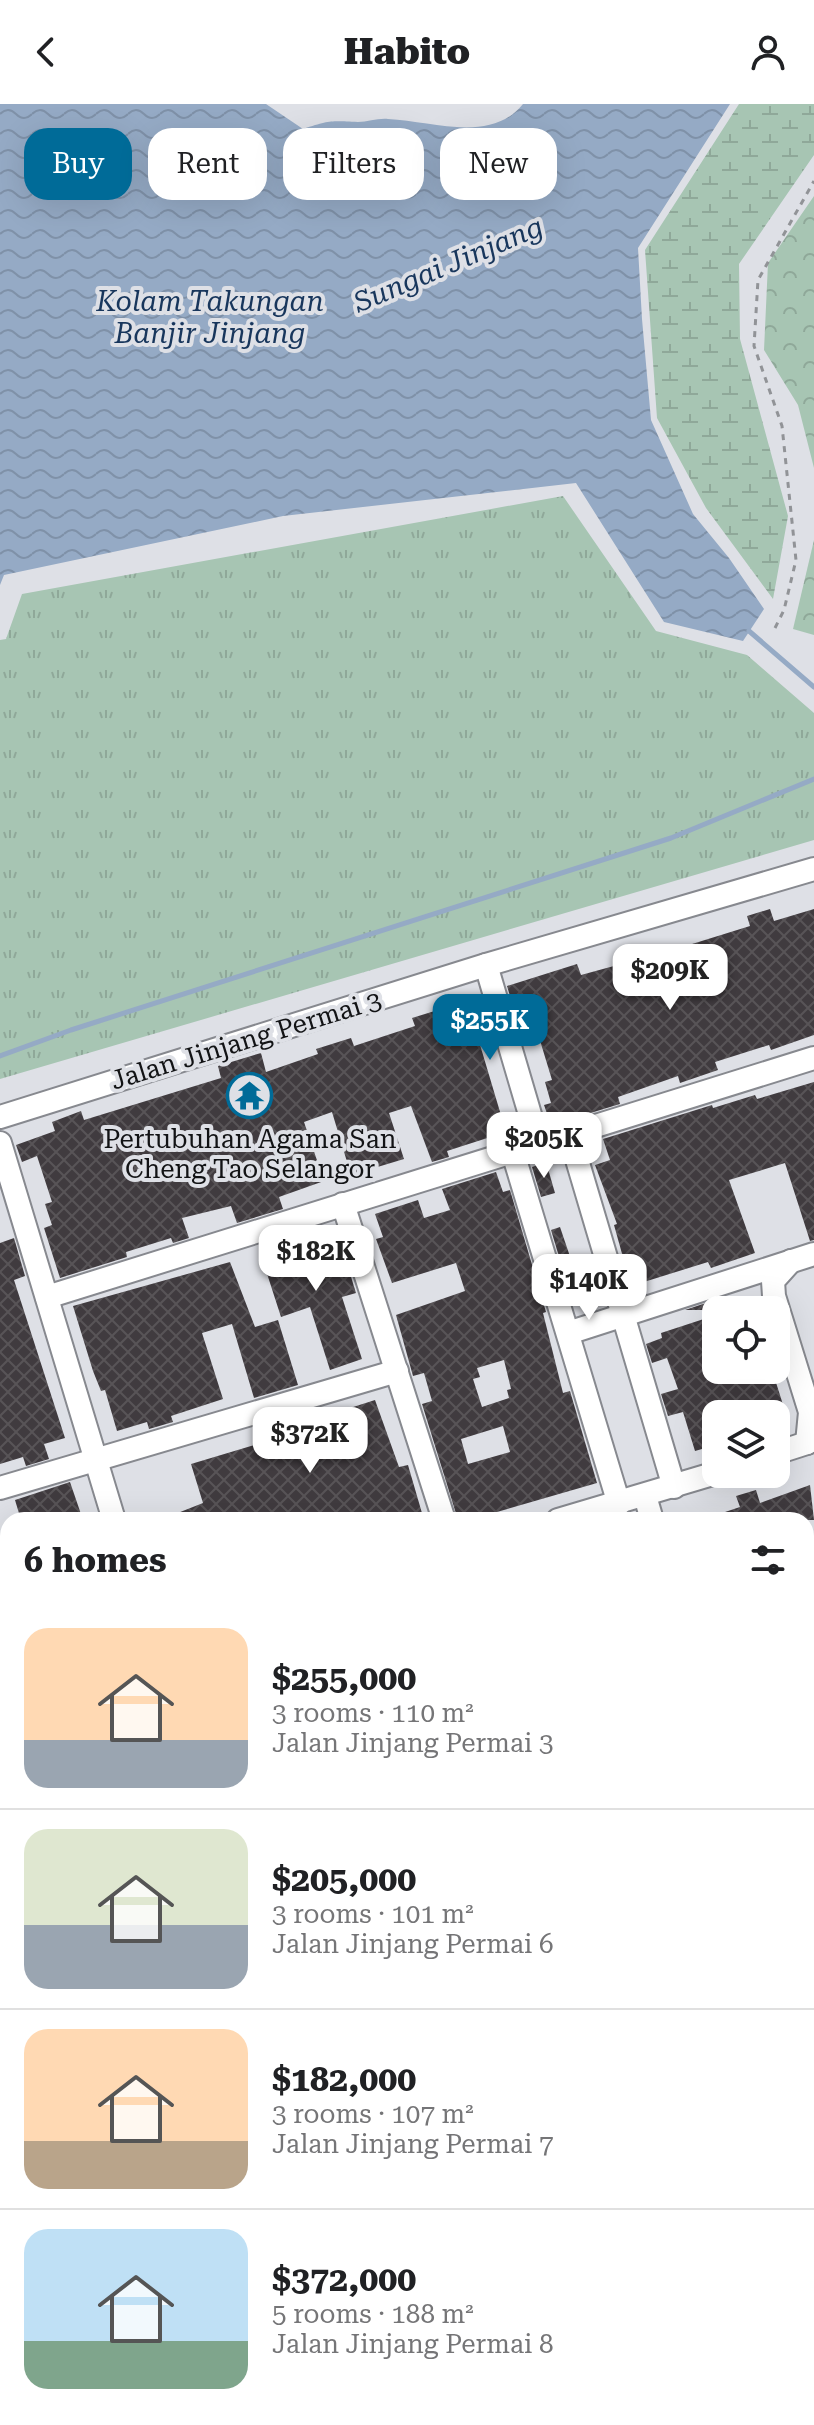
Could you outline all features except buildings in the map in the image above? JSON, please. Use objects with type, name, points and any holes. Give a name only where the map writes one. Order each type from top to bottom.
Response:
[{"type":"street","name":"Jalan Jinjang Permai 3","points":[[0,1117],[486,965],[814,869]]},
{"type":"street","points":[[486,965],[539,1145]]},
{"type":"street","points":[[47,1297],[814,1058]]},
{"type":"street","points":[[570,1136],[674,1487]]},
{"type":"street","points":[[0,1143],[112,1512]]},
{"type":"street","points":[[513,1153],[619,1504]]},
{"type":"street","points":[[343,1204],[441,1512]]},
{"type":"street","points":[[568,1333],[804,1257]]},
{"type":"street","points":[[790,1451],[810,1449],[810,1412],[774,1296],[773,1281],[804,1257]]},
{"type":"street","points":[[0,1488],[397,1371]]},
{"type":"street","points":[[588,1512],[702,1478]]},
{"type":"street","points":[[645,1496],[650,1512]]},
{"type":"path","points":[[775,628],[784,610],[796,560],[782,426],[754,346],[758,280],[814,181]]},
{"type":"green space","points":[[739,104],[814,104],[814,155],[739,264],[740,339],[788,516],[773,599],[706,508],[657,418],[645,250]]},
{"type":"green space","points":[[814,196],[814,468],[798,405],[764,350],[768,263]]},
{"type":"green space","points":[[563,496],[656,631],[747,655],[814,713],[814,840],[0,1079],[0,640],[6,639],[22,594]]},
{"type":"green space","points":[[814,540],[814,635],[793,629]]},
{"type":"water","name":"Kolam Takungan Banjir Jinjang","points":[[0,104],[266,104],[302,128],[283,128],[283,200],[424,200],[424,128],[306,128],[330,122],[384,119],[478,127],[495,124],[523,104],[730,104],[638,248],[651,420],[693,514],[729,558],[764,609],[743,641],[664,622],[576,483],[283,516],[4,575],[0,585]]},
{"type":"waterway","points":[[749,631],[814,687]]},
{"type":"waterway","points":[[0,1056],[71,1030],[671,838],[814,779]]},
{"type":"place","name":"Pertubuhan Agama San Cheng Tao Selangor","points":[[250,1096]]},
{"type":"water label","name":"Sungai Jinjang","points":[[448,264]]}]
